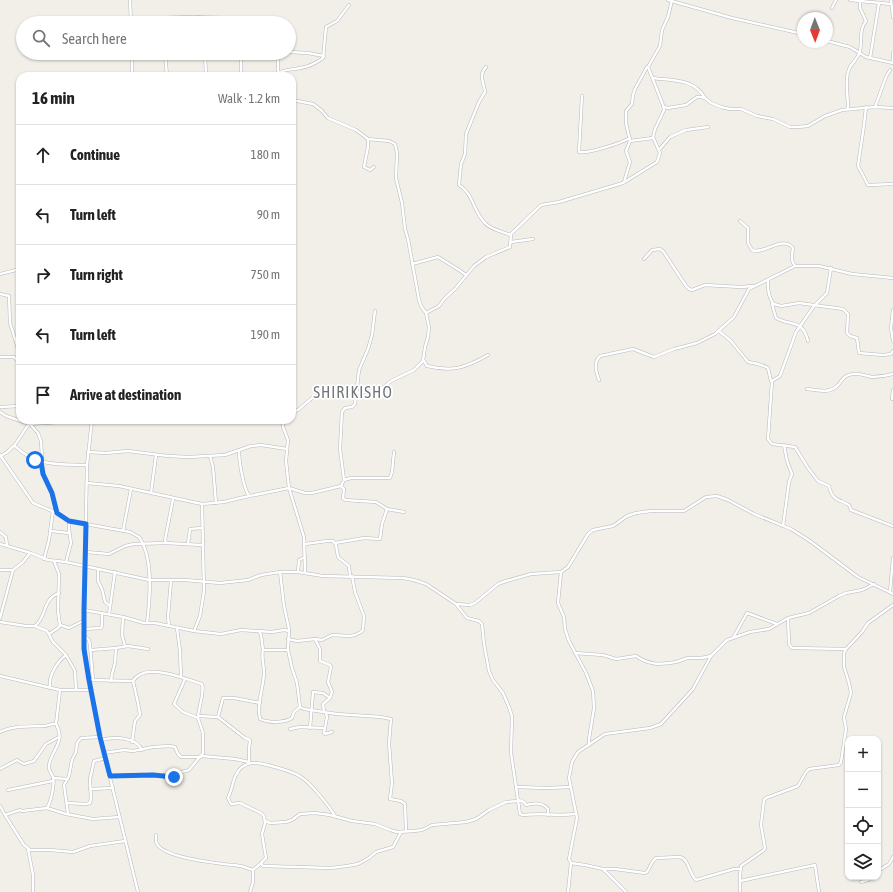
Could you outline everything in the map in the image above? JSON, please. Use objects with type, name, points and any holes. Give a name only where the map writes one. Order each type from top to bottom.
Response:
[{"type":"street","points":[[130,0],[131,16]]},
{"type":"street","points":[[668,0],[742,20],[797,33]]},
{"type":"street","points":[[832,8],[836,0]]},
{"type":"street","points":[[850,0],[880,3],[891,2],[893,17]]},
{"type":"street","points":[[623,183],[629,165],[629,159],[626,151],[630,140],[626,123],[626,112],[632,104],[635,89],[660,46],[662,30],[673,1]]},
{"type":"street","points":[[847,109],[848,72],[851,65],[860,54],[862,27],[866,22],[860,8],[860,1]]},
{"type":"street","points":[[870,58],[880,3]]},
{"type":"street","points":[[324,56],[323,47],[326,27],[337,21],[349,5]]},
{"type":"street","points":[[833,43],[850,47],[860,54],[870,58],[893,63],[893,53]]},
{"type":"street","points":[[296,52],[324,56]]},
{"type":"street","points":[[282,72],[285,70],[299,69],[314,64],[324,56]]},
{"type":"street","points":[[132,60],[132,72]]},
{"type":"street","points":[[166,60],[167,72]]},
{"type":"street","points":[[206,60],[206,72]]},
{"type":"street","points":[[241,60],[241,72]]},
{"type":"street","points":[[278,60],[278,72]]},
{"type":"street","points":[[486,67],[482,72],[481,77],[485,92],[479,102],[466,134],[465,154],[461,164],[459,185],[468,193],[474,208],[486,224],[510,235]]},
{"type":"street","points":[[510,235],[536,208],[623,183],[655,164],[659,158],[659,150],[653,138],[664,107],[648,67]]},
{"type":"street","points":[[875,107],[890,70]]},
{"type":"street","points":[[652,78],[689,83],[698,89],[711,103],[720,107],[741,109],[756,116],[798,128],[808,126],[833,112],[847,109],[866,107],[893,108]]},
{"type":"street","points":[[582,96],[580,152],[583,153],[630,140],[653,138]]},
{"type":"street","points":[[664,107],[668,108],[688,104],[697,97],[705,98]]},
{"type":"street","points":[[296,101],[313,104],[328,118],[356,130],[368,140],[392,142],[396,148],[396,178],[402,203],[405,229],[420,304],[426,313],[429,333],[423,361],[414,370],[391,380],[378,391],[319,395],[312,398],[296,411]]},
{"type":"street","points":[[866,107],[858,167],[868,185],[893,184]]},
{"type":"street","points":[[659,150],[670,137],[686,130],[708,127]]},
{"type":"street","points":[[368,140],[364,166],[370,170],[374,167]]},
{"type":"street","points":[[740,221],[748,228],[748,243],[752,250],[759,251],[783,244],[790,245],[793,248],[791,258],[792,263],[795,266]]},
{"type":"street","points":[[426,313],[439,306],[481,260],[511,246],[510,235]]},
{"type":"street","points":[[511,242],[533,239]]},
{"type":"street","points":[[644,259],[652,250],[660,249],[663,251],[686,286],[692,290],[702,285],[711,284],[740,287],[753,286],[795,266],[819,266],[852,274],[893,278]]},
{"type":"street","points":[[412,264],[438,257],[466,275]]},
{"type":"street","points":[[772,381],[780,376],[793,338],[800,326],[814,306],[827,293],[831,268]]},
{"type":"street","points":[[0,274],[16,271]]},
{"type":"street","points":[[768,279],[767,283],[776,318],[794,322],[800,326],[806,334],[808,341]]},
{"type":"street","points":[[599,380],[595,365],[598,357],[602,354],[633,349],[654,357],[674,349],[697,343],[719,331],[734,317],[745,295],[753,286]]},
{"type":"street","points":[[0,294],[9,296],[10,323],[16,342]]},
{"type":"street","points":[[772,303],[781,306],[799,303],[839,308],[846,311],[849,316],[847,333],[848,335],[857,338],[860,353],[889,355],[893,351]]},
{"type":"street","points":[[87,483],[130,489],[202,504],[216,503],[289,488],[305,493],[312,493],[341,486],[344,480],[340,449],[342,412],[345,408],[352,407],[355,404],[359,370],[371,342],[375,311]]},
{"type":"street","points":[[893,311],[891,328],[893,341]]},
{"type":"street","points":[[719,331],[731,341],[748,362],[757,362],[760,366],[768,368],[772,381],[768,439],[772,444],[784,445],[797,449],[808,468],[818,481],[829,486],[831,493],[838,501],[849,505],[850,510],[893,526]]},
{"type":"street","points":[[423,361],[427,366],[450,369],[465,367],[488,355]]},
{"type":"street","points":[[0,357],[14,358],[16,360]]},
{"type":"street","points":[[807,389],[823,391],[833,389],[842,379],[854,374],[882,377],[893,374]]},
{"type":"street","points":[[892,399],[893,390]]},
{"type":"street","points":[[0,407],[16,406]]},
{"type":"street","points":[[0,412],[16,419]]},
{"type":"street","points":[[57,513],[52,493],[43,474],[41,462],[41,441],[38,433],[30,424],[15,446],[0,455],[30,500],[37,505],[53,511],[69,521],[138,535],[144,544],[147,560],[150,597],[147,623]]},
{"type":"street","points":[[92,424],[87,465],[84,636],[89,680],[104,753],[138,892]]},
{"type":"street","points":[[283,424],[287,436],[286,461],[289,488],[304,534],[305,573]]},
{"type":"street","points":[[88,452],[106,453],[128,451],[178,457],[225,455],[251,446],[261,445],[287,448]]},
{"type":"street","points":[[783,526],[789,482],[792,474],[787,461],[784,445]]},
{"type":"street","points":[[15,446],[23,454],[41,462],[87,465]]},
{"type":"street","points":[[239,450],[247,493],[249,496]]},
{"type":"street","points":[[344,480],[351,478],[390,478],[394,452]]},
{"type":"street","points":[[151,493],[156,455]]},
{"type":"street","points":[[210,456],[213,467],[216,503]]},
{"type":"street","points":[[341,486],[344,489],[343,498],[345,500],[376,502],[387,510],[404,512]]},
{"type":"street","points":[[123,531],[130,489]]},
{"type":"street","points":[[245,497],[247,493]]},
{"type":"street","points":[[456,604],[466,606],[473,604],[498,584],[506,580],[530,574],[561,572],[568,567],[588,534],[593,530],[612,526],[627,516],[636,513],[651,511],[684,512],[701,500],[711,496],[722,498],[783,526],[810,541],[858,577],[891,593],[893,558]]},
{"type":"street","points":[[166,543],[165,540],[173,499]]},
{"type":"street","points":[[194,631],[200,616],[203,594],[202,504]]},
{"type":"street","points":[[304,545],[307,543],[331,540],[335,543],[364,538],[380,539],[382,524],[387,510]]},
{"type":"street","points":[[44,559],[51,531],[53,511]]},
{"type":"street","points":[[66,562],[71,543],[69,521]]},
{"type":"street","points":[[188,544],[190,529],[202,528]]},
{"type":"street","points":[[51,531],[69,533]]},
{"type":"street","points":[[0,532],[6,537],[7,546]]},
{"type":"street","points":[[86,552],[109,554],[130,545],[144,544],[166,543],[202,545]]},
{"type":"street","points":[[288,638],[297,641],[314,639],[322,640],[332,635],[355,635],[362,630],[364,613],[355,592],[349,566],[338,557],[335,543]]},
{"type":"street","points":[[0,544],[31,553],[44,559],[66,562],[149,580],[220,583],[248,580],[261,575],[280,572],[298,572],[323,576],[402,578],[426,584],[456,604],[467,618],[479,621],[482,624],[489,671],[493,680],[503,693],[512,716],[511,753],[521,815],[564,816],[576,814]]},
{"type":"street","points":[[0,570],[12,570],[23,562],[31,553]]},
{"type":"street","points":[[298,572],[299,560],[305,557]]},
{"type":"street","points":[[54,561],[59,574],[58,611],[60,625]]},
{"type":"street","points":[[98,569],[98,581],[105,602],[110,606]]},
{"type":"street","points":[[0,618],[12,570]]},
{"type":"street","points":[[109,614],[115,572]]},
{"type":"street","points":[[280,572],[288,630],[288,650],[297,683],[300,707]]},
{"type":"street","points":[[561,572],[558,603],[564,617],[567,635],[574,653],[586,673],[593,691],[594,708],[589,745]]},
{"type":"street","points":[[169,626],[168,617],[171,580]]},
{"type":"street","points":[[568,892],[572,863],[569,857],[576,823],[576,814],[570,787],[570,773],[573,758],[578,752],[608,733],[650,728],[661,724],[692,689],[711,656],[723,643],[754,631],[769,629],[788,618],[809,613],[846,593],[862,590],[874,584]]},
{"type":"street","points":[[35,626],[38,623],[50,597],[59,593]]},
{"type":"street","points":[[740,892],[741,866],[765,848],[761,825],[763,803],[766,798],[798,786],[809,769],[839,765],[841,762],[846,729],[845,712],[851,693],[850,683],[844,667],[846,649],[872,619],[885,612],[893,605]]},
{"type":"street","points":[[84,610],[124,617],[147,623],[223,634],[241,630],[288,630]]},
{"type":"street","points":[[733,638],[747,613],[777,624]]},
{"type":"street","points":[[84,629],[101,628],[102,614]]},
{"type":"street","points":[[124,617],[122,635],[125,646]]},
{"type":"street","points":[[788,618],[789,644],[792,648],[846,649]]},
{"type":"street","points":[[60,625],[69,628],[84,620]]},
{"type":"street","points":[[0,622],[35,626],[47,632],[53,642],[66,655],[75,672],[76,690]]},
{"type":"street","points":[[49,634],[60,625]]},
{"type":"street","points":[[176,628],[180,651],[181,677]]},
{"type":"street","points":[[259,631],[261,634],[263,650],[262,655],[264,673],[260,703],[260,719],[263,721],[288,721],[292,718],[294,712],[300,707]]},
{"type":"street","points":[[84,636],[89,640],[94,680]]},
{"type":"street","points":[[314,639],[320,649],[320,661],[330,665],[331,667],[328,682],[332,692],[330,698],[323,704],[327,717],[324,734],[332,732]]},
{"type":"street","points":[[91,650],[125,646],[148,649]]},
{"type":"street","points":[[111,681],[115,664],[116,648]]},
{"type":"street","points":[[263,650],[288,650]]},
{"type":"street","points":[[574,653],[616,659],[636,656],[643,661],[657,664],[675,662],[687,658],[702,659],[711,656]]},
{"type":"street","points":[[50,688],[49,682],[58,664],[66,655]]},
{"type":"street","points":[[110,776],[153,775],[174,777],[182,772],[190,770],[202,756],[203,735],[198,717],[202,685],[185,680],[181,677],[158,672],[150,672],[137,676],[133,681]]},
{"type":"street","points":[[0,676],[60,690],[91,690]]},
{"type":"street","points":[[89,680],[133,681]]},
{"type":"street","points":[[185,680],[174,704],[184,712],[198,717],[218,717],[245,738],[250,740],[249,748],[251,762]]},
{"type":"street","points":[[132,742],[135,721],[140,715],[133,681]]},
{"type":"street","points":[[47,808],[51,800],[53,779],[49,772],[49,766],[60,737],[56,724],[60,690]]},
{"type":"street","points":[[310,728],[313,692],[323,693],[330,698]]},
{"type":"street","points":[[218,717],[223,698],[234,698],[260,703]]},
{"type":"street","points":[[300,707],[325,712],[391,719],[389,743],[392,775],[390,799],[401,801],[405,804],[406,831]]},
{"type":"street","points":[[0,732],[11,728],[46,726],[52,723],[56,724]]},
{"type":"street","points":[[290,729],[300,727],[324,728]]},
{"type":"street","points":[[0,769],[17,760],[24,764],[34,761],[37,759],[41,750],[46,744],[60,737]]},
{"type":"street","points":[[68,814],[64,787],[70,773],[72,760],[76,752],[76,746],[79,739],[85,737],[122,739],[139,744],[142,750]]},
{"type":"street","points":[[104,753],[173,746],[176,748],[178,754],[182,756],[225,757],[268,765],[301,776],[335,816]]},
{"type":"street","points":[[67,803],[88,804],[91,798],[90,790],[94,761],[106,758]]},
{"type":"street","points":[[250,892],[253,882],[253,870],[266,858],[261,833],[265,821],[262,814],[240,803],[231,804],[228,800],[236,775],[251,762]]},
{"type":"street","points":[[8,790],[53,779],[68,779]]},
{"type":"street","points":[[516,787],[570,787]]},
{"type":"street","points":[[90,790],[113,788]]},
{"type":"street","points":[[265,821],[270,823],[286,822],[292,820],[300,814],[322,813],[348,820],[375,824],[400,832],[419,831],[432,825],[466,822],[476,819],[489,810],[506,802],[519,800],[524,802],[526,806],[534,803],[544,805],[548,808],[548,815]]},
{"type":"street","points":[[0,808],[28,849],[32,867],[33,892]]},
{"type":"street","points":[[5,815],[20,810],[23,811],[47,808],[66,814],[93,819],[119,817]]},
{"type":"street","points":[[261,863],[261,866],[266,867],[331,868],[356,864],[369,858],[376,852],[393,847],[400,832]]},
{"type":"street","points":[[156,835],[156,843],[158,846],[168,852],[191,860],[228,866],[242,866],[253,870]]},
{"type":"street","points":[[28,849],[73,852],[90,846],[125,841]]},
{"type":"street","points":[[572,863],[603,869],[645,873],[648,872],[656,858],[680,857],[685,860],[696,880],[734,869],[740,869]]},
{"type":"street","points":[[881,869],[889,864],[893,857]]},
{"type":"street","points":[[740,881],[815,865],[819,892]]},
{"type":"street","points":[[603,869],[626,892]]},
{"type":"street","points":[[861,882],[868,880]]},
{"type":"district","name":"SHIRIKISHO","points":[[353,392]]},
{"type":"route","points":[[35,460],[41,462],[44,479],[52,493],[57,513],[69,521],[86,524],[84,649],[100,737],[110,776],[153,775],[174,777]]}]
